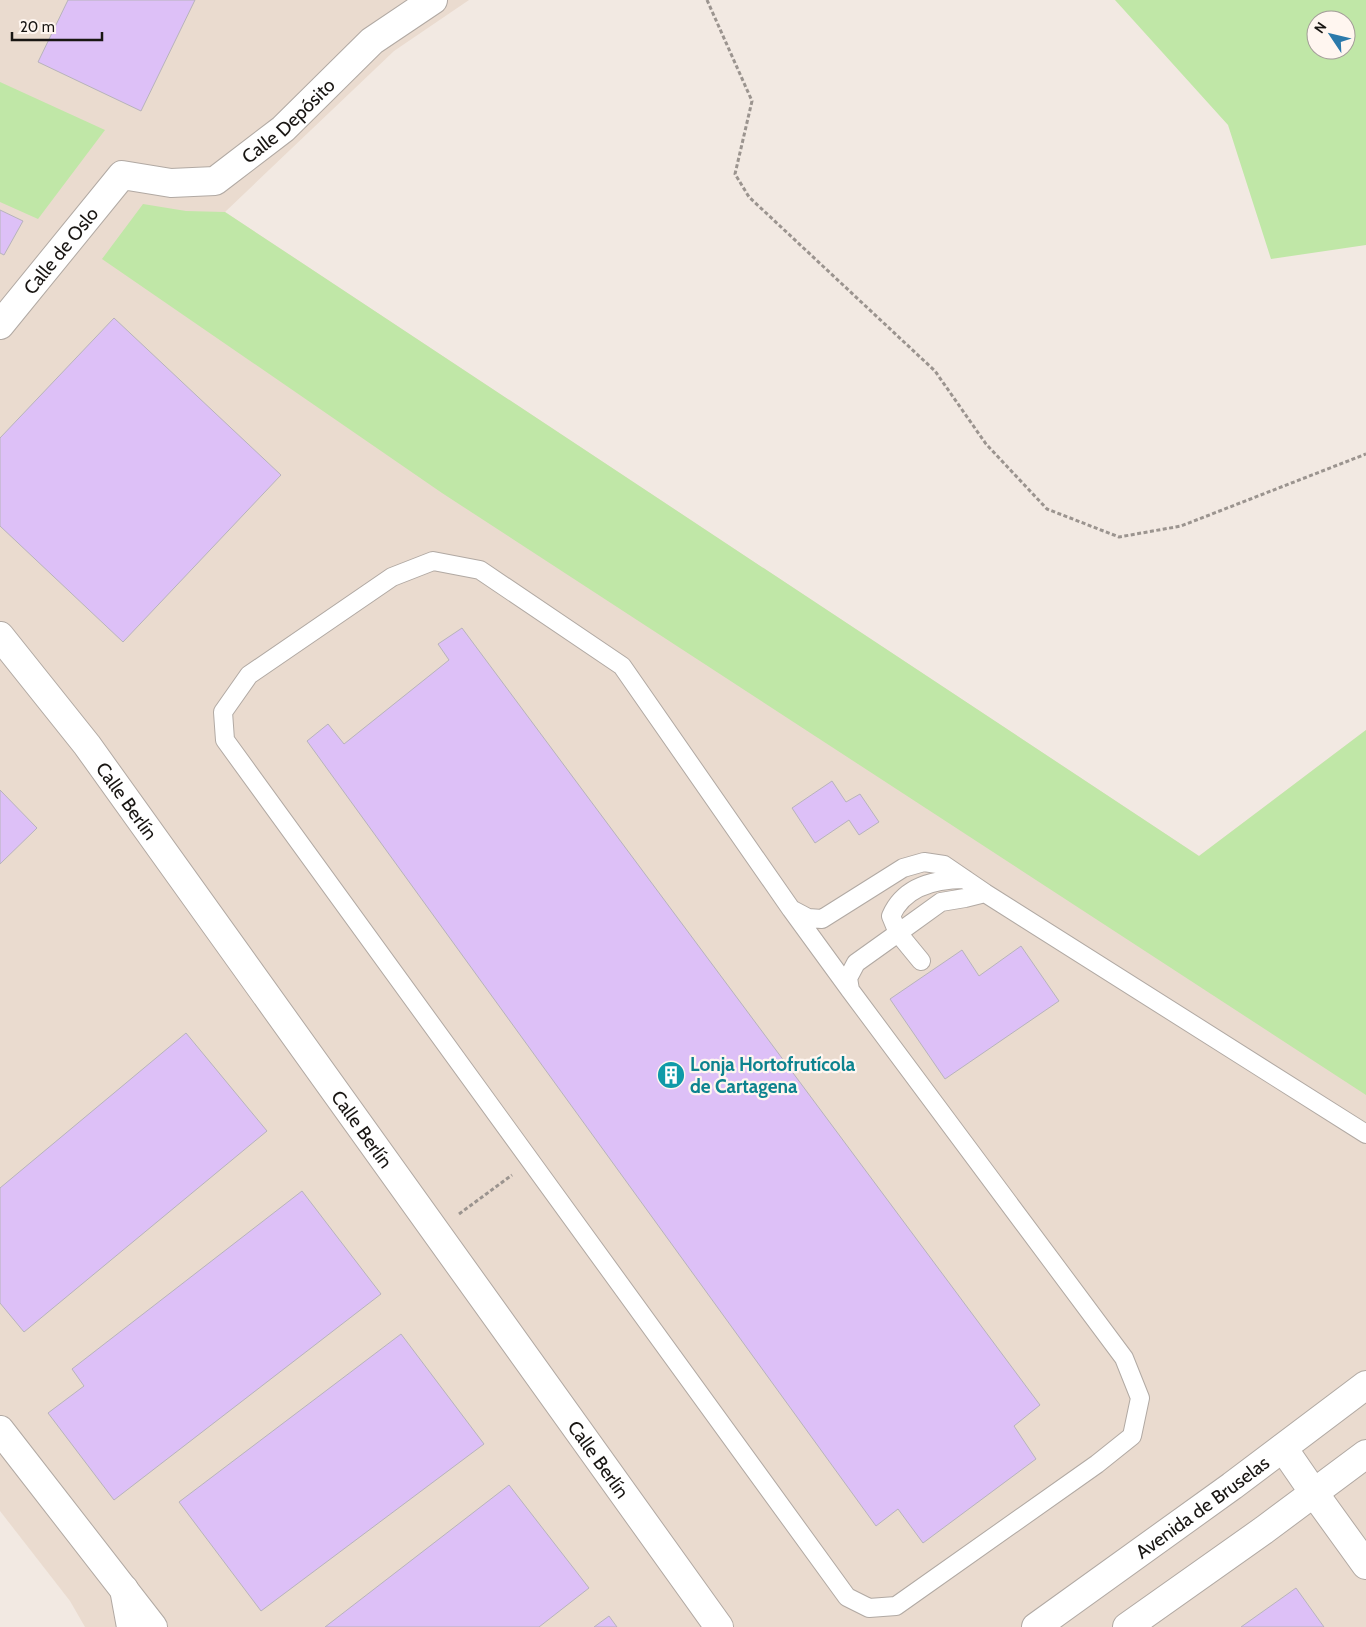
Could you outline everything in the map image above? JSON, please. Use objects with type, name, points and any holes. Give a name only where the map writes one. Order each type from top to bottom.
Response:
[{"type":"street","name":"Calle Depósito","points":[[122,175],[171,183],[215,181],[283,129],[372,41],[433,0]]},
{"type":"street","name":"Calle de Oslo","points":[[0,325],[122,175]]},
{"type":"street","name":"Calle Berlín","points":[[0,636],[87,744],[719,1627]]},
{"type":"street","name":"Avenida de Bruselas","points":[[1036,1627],[1283,1448],[1366,1385]]},
{"type":"street","points":[[0,1430],[153,1627]]},
{"type":"street","points":[[1283,1448],[1366,1565]]},
{"type":"street","points":[[1127,1627],[1264,1530],[1366,1454]]},
{"type":"street","points":[[124,1589],[131,1627]]},
{"type":"lane","points":[[433,560],[480,570],[622,666],[850,990],[1124,1358],[1140,1398],[1132,1436],[1097,1464],[896,1606],[869,1608],[847,1597],[225,740],[223,712],[249,676],[392,577],[433,560]]},
{"type":"lane","points":[[792,909],[808,918],[822,919],[903,868],[924,862],[944,865],[985,893],[1366,1134]]},
{"type":"lane","points":[[921,961],[898,933],[891,916],[897,904],[919,887],[944,879],[965,879]]},
{"type":"lane","points":[[850,990],[848,978],[856,963],[942,902],[985,893]]},
{"type":"path","points":[[707,0],[752,102],[735,174],[749,197],[936,371],[986,444],[1047,509],[1118,537],[1181,526],[1366,454]]},
{"type":"path","points":[[436,1231],[531,1161]]},
{"type":"shaded area","points":[[0,0],[469,0],[394,51],[225,212],[1199,856],[1366,730],[1366,1627],[85,1627],[70,1601],[0,1511]]},
{"type":"green space","points":[[1115,0],[1366,0],[1366,245],[1271,259],[1228,125]]},
{"type":"green space","points":[[0,82],[105,130],[38,219],[0,202]]},
{"type":"green space","points":[[143,204],[186,211],[225,212],[1199,856],[1366,730],[1366,1095],[442,493],[102,259]]},
{"type":"building","points":[[68,0],[195,0],[141,111],[38,62]]},
{"type":"building","points":[[0,210],[23,221],[4,255],[0,253]]},
{"type":"building","points":[[114,318],[281,475],[123,642],[0,526],[0,438]]},
{"type":"building","name":"Lonja Hortofrutícola de Cartagena","points":[[462,628],[1040,1405],[1014,1426],[1036,1459],[923,1543],[898,1509],[876,1526],[307,741],[328,724],[344,744],[449,660],[438,644]]},
{"type":"building","points":[[832,781],[846,802],[860,794],[879,822],[859,835],[849,820],[815,843],[792,808]]},
{"type":"building","points":[[0,790],[37,828],[0,864]]},
{"type":"building","points":[[1021,946],[1059,1001],[945,1079],[890,999],[962,950],[979,976]]},
{"type":"building","points":[[186,1033],[267,1131],[24,1332],[0,1303],[0,1188]]},
{"type":"building","points":[[302,1191],[381,1294],[114,1500],[48,1413],[84,1386],[72,1369]]},
{"type":"building","points":[[401,1334],[484,1444],[261,1611],[179,1502]]},
{"type":"building","points":[[509,1485],[589,1588],[539,1627],[325,1627]]},
{"type":"building","points":[[1296,1588],[1324,1627],[1241,1627]]},
{"type":"building","points":[[609,1616],[617,1627],[594,1627]]},
{"type":"place","name":"Lonja Hortofrutícola de Cartagena","points":[[671,1075]]}]
